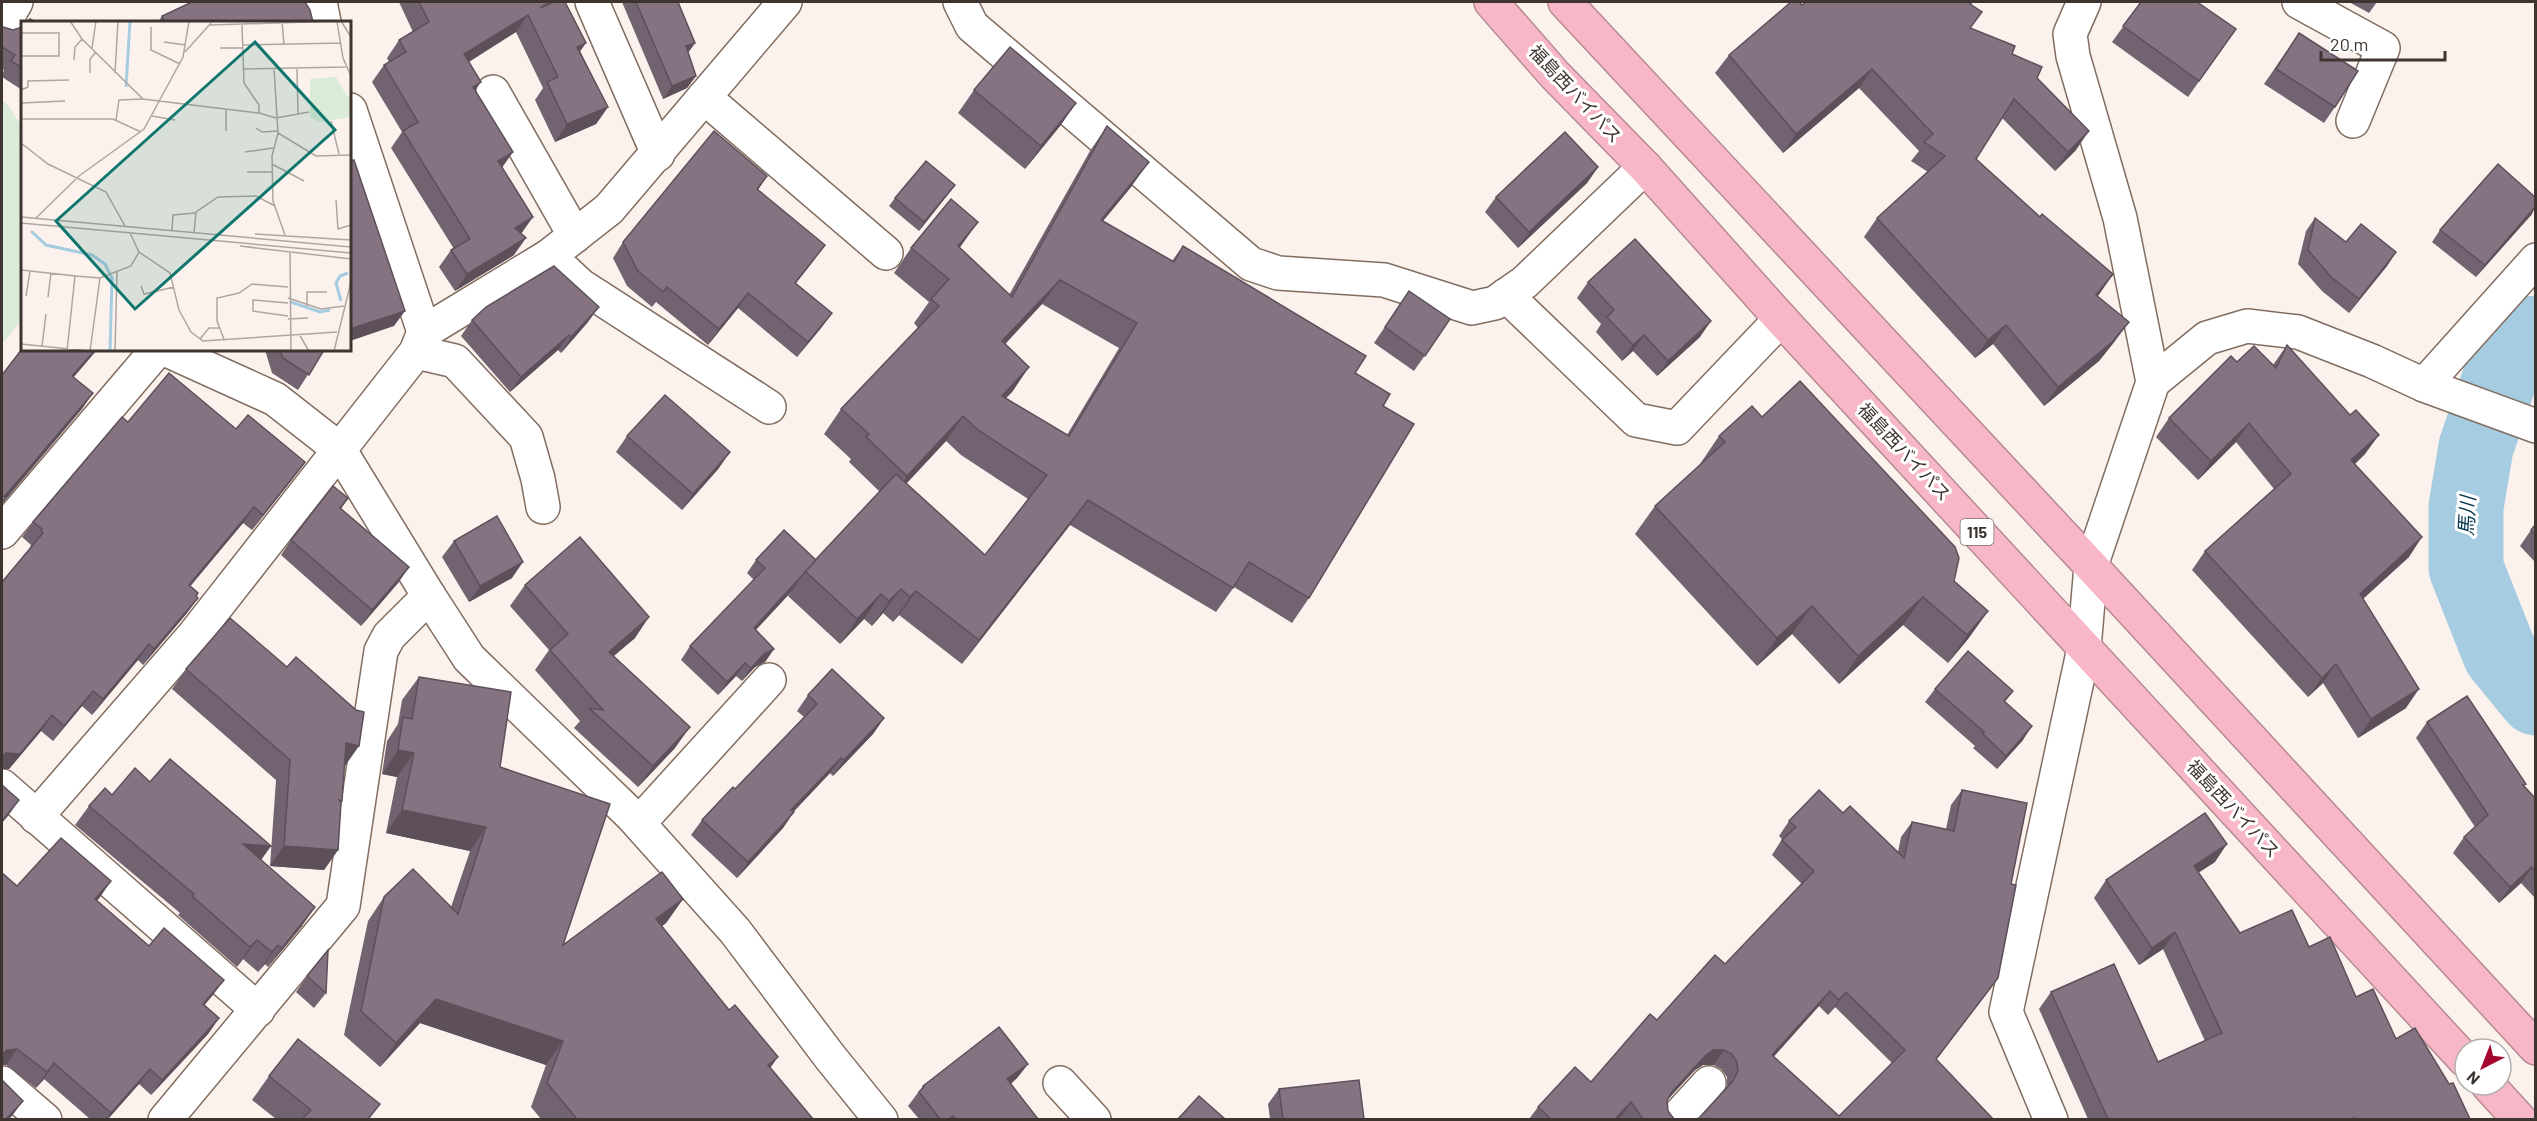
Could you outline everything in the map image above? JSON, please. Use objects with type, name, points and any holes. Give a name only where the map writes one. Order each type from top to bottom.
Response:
[{"type":"highway","name":"福島西バイパス","points":[[1491,2],[1555,75],[1645,167],[1781,319],[2453,1047]]},
{"type":"highway","points":[[1565,2],[2091,566],[2535,1048]]},
{"type":"highway","points":[[2499,1097],[2520,1119]]},
{"type":"street","points":[[2,27],[16,2]]},
{"type":"street","points":[[320,2],[324,21]]},
{"type":"street","points":[[592,2],[658,154]]},
{"type":"street","points":[[36,817],[194,635],[420,342],[549,256],[609,209],[785,2]]},
{"type":"street","points":[[960,2],[972,26],[1251,264],[1278,273],[1384,280],[1472,308],[1496,303],[1525,282],[1645,167]]},
{"type":"street","points":[[2051,1119],[2006,1012],[2084,648],[2091,566],[2153,382],[2120,218],[2073,56],[2070,34],[2084,2]]},
{"type":"street","points":[[2299,2],[2383,48],[2353,122]]},
{"type":"street","points":[[493,92],[575,236]]},
{"type":"street","points":[[704,97],[886,253]]},
{"type":"street","points":[[351,113],[420,342],[456,361],[526,437],[543,507]]},
{"type":"street","points":[[549,256],[580,285],[768,407]]},
{"type":"street","points":[[2424,385],[2535,260]]},
{"type":"street","points":[[1506,295],[1636,420],[1677,428],[1781,319]]},
{"type":"street","points":[[2153,382],[2207,338],[2247,326],[2298,332],[2372,361],[2424,385],[2527,423]]},
{"type":"street","points":[[2,531],[156,351]]},
{"type":"street","points":[[168,351],[275,399],[339,449],[429,596],[470,658],[639,823],[735,931],[830,1057],[881,1119]]},
{"type":"street","points":[[165,1119],[343,906],[381,651],[389,636],[429,596]]},
{"type":"street","points":[[639,823],[769,680]]},
{"type":"street","points":[[2,786],[258,1010]]},
{"type":"street","points":[[2,1083],[45,1119]]},
{"type":"street","points":[[1060,1083],[1094,1119]]},
{"type":"street","points":[[1675,1119],[1709,1083]]},
{"type":"green space","points":[[2,100],[8,105],[21,125],[21,321],[2,344]]},
{"type":"building","points":[[192,2],[305,2],[313,21],[164,21],[162,16]]},
{"type":"building","points":[[419,2],[551,2],[540,8],[554,2],[565,2],[586,43],[577,47],[608,107],[567,124],[547,82],[558,77],[528,15],[464,54],[481,82],[473,87],[513,152],[498,161],[533,217],[515,228],[526,238],[467,274],[451,250],[470,239],[403,131],[418,122],[384,65],[406,52],[399,40],[429,22]]},
{"type":"building","points":[[636,2],[678,2],[695,43],[686,46],[696,76],[672,86]]},
{"type":"building","points":[[1791,2],[1799,2],[1802,5],[1806,2],[1972,2],[1970,4],[1982,12],[1970,28],[2015,46],[2012,54],[2042,67],[2037,78],[2089,131],[2068,152],[2014,99],[1976,159],[2040,217],[2042,214],[2113,274],[2096,295],[2129,322],[2112,342],[2058,387],[2006,325],[1988,340],[1877,218],[1945,156],[1924,142],[1933,134],[1872,69],[1796,134],[1729,55]]},
{"type":"building","points":[[2141,2],[2197,2],[2236,29],[2199,81],[2123,26]]},
{"type":"building","points":[[2,26],[13,30],[21,27],[21,67],[11,61],[15,55],[2,47]]},
{"type":"building","points":[[2299,33],[2358,71],[2335,107],[2276,69]]},
{"type":"building","points":[[1010,47],[1076,103],[1041,146],[974,90]]},
{"type":"building","points":[[1107,126],[1149,162],[1101,220],[1174,262],[1183,246],[1366,356],[1355,373],[1390,394],[1383,406],[1414,424],[1309,598],[1249,562],[1233,588],[1088,500],[979,640],[916,591],[910,597],[901,589],[889,601],[881,594],[857,619],[805,571],[896,474],[985,555],[1047,475],[978,430],[963,416],[907,476],[866,437],[869,434],[841,409],[939,306],[931,299],[949,279],[911,248],[951,199],[978,222],[958,246],[1012,297]],"holes":[[[1060,280],[1137,323],[1069,436],[1002,396],[1029,367],[1002,341]]]},
{"type":"building","points":[[714,131],[767,176],[757,189],[825,245],[795,283],[832,313],[808,342],[748,293],[719,329],[667,287],[663,292],[638,271],[623,242]]},
{"type":"building","points":[[1565,132],[1598,167],[1529,232],[1496,197]]},
{"type":"building","points":[[351,156],[352,161],[354,160],[405,311],[351,329]]},
{"type":"building","points":[[926,161],[955,185],[924,222],[895,198]]},
{"type":"building","points":[[2498,164],[2535,197],[2535,207],[2485,265],[2440,230]]},
{"type":"building","points":[[2315,218],[2346,242],[2361,224],[2396,252],[2359,299],[2331,277],[2308,250]]},
{"type":"building","points":[[1635,239],[1711,321],[1668,361],[1644,335],[1633,345],[1607,317],[1614,310],[1588,282]]},
{"type":"building","points":[[554,266],[599,307],[571,337],[569,335],[521,377],[472,320],[486,307]]},
{"type":"building","points":[[1409,291],[1450,319],[1425,356],[1385,327]]},
{"type":"building","points":[[2287,345],[2350,415],[2356,410],[2379,435],[2351,460],[2422,537],[2360,594],[2419,689],[2371,719],[2336,664],[2322,678],[2205,551],[2291,474],[2249,423],[2211,461],[2169,418],[2231,356],[2237,362],[2254,346],[2276,368]]},
{"type":"building","points":[[21,350],[94,351],[72,376],[93,393],[4,497],[2,495],[2,375]]},
{"type":"building","points":[[280,351],[323,351],[309,375],[283,358]]},
{"type":"building","points":[[169,373],[236,429],[248,415],[305,462],[263,515],[254,507],[189,585],[198,593],[196,596],[198,598],[154,649],[149,644],[103,699],[93,691],[64,726],[52,715],[20,754],[6,753],[2,756],[2,582],[43,533],[42,529],[33,522],[122,417],[128,422]]},
{"type":"building","points":[[1800,381],[1955,547],[1959,558],[1954,581],[1988,611],[1967,635],[1923,597],[1858,656],[1812,606],[1777,638],[1655,506],[1725,442],[1719,436],[1752,406],[1762,417]]},
{"type":"building","points":[[665,395],[730,452],[693,494],[627,436]]},
{"type":"building","points":[[333,486],[348,498],[340,508],[409,567],[372,610],[291,540]]},
{"type":"building","points":[[497,516],[523,562],[480,586],[454,541]]},
{"type":"building","points":[[784,530],[816,560],[754,628],[774,649],[764,654],[751,668],[745,663],[727,682],[690,646],[765,568],[756,560]]},
{"type":"building","points":[[580,537],[649,617],[609,652],[690,727],[653,766],[589,708],[603,710],[550,650],[568,634],[525,585]]},
{"type":"building","points":[[230,618],[287,667],[296,657],[356,710],[364,712],[359,746],[346,743],[342,801],[339,800],[341,803],[338,850],[284,846],[290,760],[186,669]]},
{"type":"building","points":[[1968,651],[2013,691],[2004,701],[2032,726],[2006,756],[1983,734],[1984,732],[1935,689]]},
{"type":"building","points":[[832,669],[884,718],[844,760],[841,758],[791,810],[794,812],[748,862],[702,820],[817,704],[808,695]]},
{"type":"building","points":[[419,677],[511,692],[500,767],[610,804],[563,945],[662,872],[683,899],[656,919],[729,1010],[735,1005],[778,1057],[768,1065],[813,1119],[577,1119],[547,1083],[563,1041],[436,999],[396,1043],[361,1011],[384,897],[413,869],[458,914],[486,827],[402,810],[414,753],[398,750],[403,717],[412,719]]},
{"type":"building","points":[[2467,696],[2526,784],[2523,785],[2535,798],[2535,872],[2532,867],[2510,887],[2464,837],[2488,815],[2427,722]]},
{"type":"building","points":[[170,759],[271,846],[243,844],[315,907],[282,948],[278,945],[272,952],[257,940],[250,947],[192,896],[194,894],[89,806],[105,788],[112,795],[135,768],[150,782]]},
{"type":"building","points":[[2,785],[19,800],[2,821]]},
{"type":"building","points":[[1819,790],[1843,813],[1850,806],[1904,858],[1912,822],[1954,831],[1962,790],[2027,803],[2011,884],[2016,885],[1998,978],[1936,1059],[1993,1119],[1696,1119],[1733,1081],[1738,1071],[1737,1062],[1732,1054],[1724,1050],[1713,1050],[1667,1100],[1668,1111],[1674,1119],[1643,1119],[1631,1102],[1615,1119],[1551,1119],[1538,1107],[1575,1067],[1591,1082],[1650,1014],[1657,1020],[1715,955],[1725,964],[1814,871],[1782,840],[1796,827],[1789,821]],"holes":[[[1830,991],[1839,1000],[1846,992],[1905,1050],[1839,1116],[1772,1055]]]},
{"type":"building","points":[[2205,813],[2227,844],[2194,866],[2240,933],[2292,910],[2309,947],[2330,937],[2356,997],[2373,989],[2396,1039],[2415,1028],[2449,1084],[2453,1083],[2453,1097],[2460,1097],[2470,1119],[2108,1119],[2051,992],[2114,964],[2158,1062],[2222,1033],[2175,932],[2152,948],[2106,880]]},
{"type":"building","points":[[61,838],[111,881],[95,899],[149,946],[164,928],[224,980],[203,1004],[219,1018],[162,1080],[150,1069],[111,1113],[54,1063],[47,1072],[17,1049],[7,1050],[2,1054],[2,873],[17,886]]},
{"type":"building","points":[[328,950],[326,993],[307,976]]},
{"type":"building","points":[[999,1027],[1028,1064],[1007,1079],[1038,1119],[956,1119],[953,1116],[949,1119],[940,1119],[919,1092],[923,1086]]},
{"type":"building","points":[[298,1039],[380,1104],[368,1119],[302,1119],[311,1110],[269,1076]]},
{"type":"building","points":[[2,1080],[23,1101],[6,1119],[2,1119]]},
{"type":"building","points":[[1359,1080],[1364,1119],[1283,1119],[1279,1089]]},
{"type":"building","points":[[1199,1096],[1225,1119],[1178,1119]]},
{"type":"waterway","name":"馬川","points":[[2536,333],[2504,366],[2476,447],[2466,507],[2466,568],[2500,654],[2536,698]]}]
